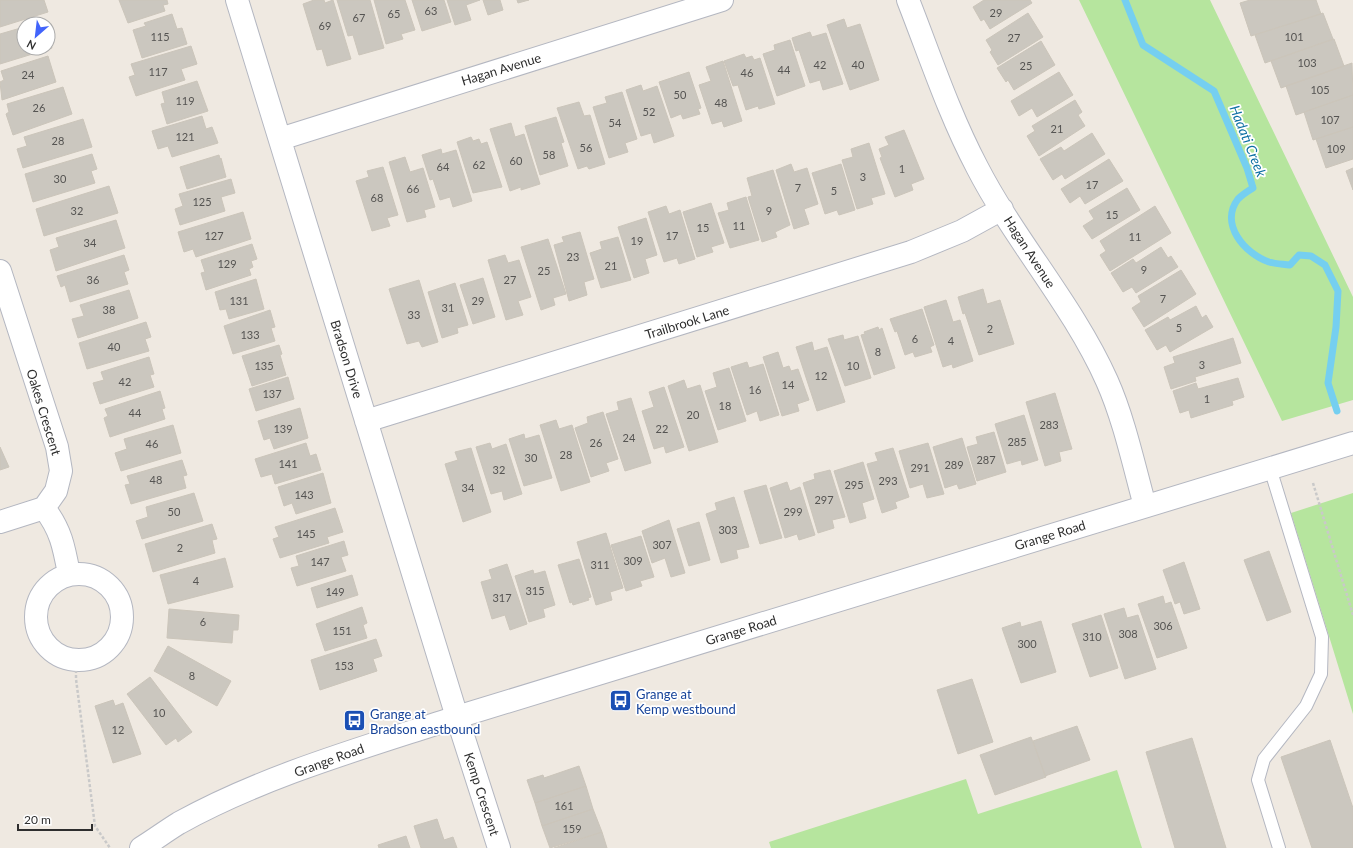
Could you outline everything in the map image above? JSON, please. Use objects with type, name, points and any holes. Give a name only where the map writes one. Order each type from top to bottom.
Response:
[{"type":"street","name":"Bradson Drive","points":[[237,0],[457,717]]},
{"type":"street","name":"Hagan Avenue","points":[[280,139],[722,0]]},
{"type":"street","name":"Hagan Avenue","points":[[908,0],[960,133],[977,169],[1085,339],[1108,382],[1127,438],[1145,506]]},
{"type":"street","name":"Trailbrook Lane","points":[[366,421],[912,252],[962,231],[1002,210]]},
{"type":"street","name":"Oakes Crescent","points":[[0,270],[57,447],[61,471],[56,491],[44,508]]},
{"type":"street","name":"Grange Road","points":[[141,848],[179,824],[228,799],[323,760],[457,717],[1353,443]]},
{"type":"street","points":[[0,522],[44,508],[56,524],[63,541],[69,574]]},
{"type":"street","points":[[83,573],[96,577],[108,585],[117,596],[122,609],[122,623],[118,636],[110,647],[99,656],[85,660],[76,660],[60,656],[49,648],[41,638],[37,625],[36,612],[39,599],[47,588],[57,579],[69,574],[83,573]]},
{"type":"street","name":"Kemp Crescent","points":[[457,717],[499,848]]},
{"type":"lane","points":[[1270,468],[1322,637],[1321,674],[1306,706],[1264,759],[1258,780],[1279,848]]},
{"type":"path","points":[[1313,483],[1353,615]]},
{"type":"path","points":[[76,660],[76,679],[95,826],[110,848]]},
{"type":"green space","points":[[1079,0],[1210,0],[1353,297],[1353,400],[1282,421]]},
{"type":"green space","points":[[1353,493],[1353,714],[1291,513]]},
{"type":"green space","points":[[1117,770],[1142,848],[771,848],[769,842],[966,779],[978,814]]},
{"type":"building","points":[[0,0],[44,0],[48,12],[35,16],[16,16],[16,22],[0,27]]},
{"type":"building","points":[[119,0],[167,0],[168,4],[163,5],[165,11],[128,23]]},
{"type":"building","points":[[314,0],[324,0],[325,3],[333,0],[351,59],[327,66],[322,49],[317,50],[303,4]]},
{"type":"building","points":[[337,0],[370,0],[384,48],[359,55],[353,35],[348,36]]},
{"type":"building","points":[[374,0],[405,0],[415,30],[401,34],[403,39],[386,44]]},
{"type":"building","points":[[412,0],[444,0],[451,22],[422,31]]},
{"type":"building","points":[[447,0],[480,0],[466,5],[471,20],[455,25]]},
{"type":"building","points":[[483,0],[500,0],[503,10],[488,15]]},
{"type":"building","points":[[517,0],[529,0],[518,3]]},
{"type":"building","points":[[984,0],[1030,0],[1032,3],[990,29],[984,19],[981,21],[973,7]]},
{"type":"building","points":[[1250,0],[1316,0],[1321,14],[1251,36],[1240,3]]},
{"type":"building","points":[[1028,13],[1043,37],[998,65],[990,52],[992,50],[986,40]]},
{"type":"building","points":[[1323,13],[1333,39],[1265,63],[1255,35]]},
{"type":"building","points":[[172,14],[177,29],[182,28],[187,44],[142,58],[133,30],[146,26],[144,23]]},
{"type":"building","points":[[844,19],[847,28],[860,24],[879,80],[850,90],[827,25]]},
{"type":"building","points":[[16,29],[16,56],[26,56],[0,64],[0,34]]},
{"type":"building","points":[[810,32],[812,37],[826,33],[843,84],[823,90],[820,80],[810,83],[799,50],[796,51],[792,38]]},
{"type":"building","points":[[1334,39],[1344,66],[1281,88],[1271,61]]},
{"type":"building","points":[[790,40],[805,86],[777,96],[763,54],[775,50],[774,45]]},
{"type":"building","points":[[1041,41],[1055,65],[1014,90],[1008,80],[1006,82],[997,68]]},
{"type":"building","points":[[191,46],[197,64],[181,69],[185,80],[136,96],[129,77],[135,75],[131,64]]},
{"type":"building","points":[[744,54],[746,58],[752,56],[754,60],[760,58],[775,104],[759,109],[758,106],[746,110],[738,85],[733,86],[724,61]]},
{"type":"building","points":[[48,56],[56,82],[2,100],[0,82],[4,80],[1,71]]},
{"type":"building","points":[[723,61],[742,121],[724,127],[722,121],[712,124],[699,85],[711,81],[706,67]]},
{"type":"building","points":[[1352,63],[1353,95],[1296,115],[1286,86]]},
{"type":"building","points":[[689,72],[701,108],[698,109],[700,114],[683,119],[681,114],[671,118],[659,82]]},
{"type":"building","points":[[1059,72],[1073,95],[1037,117],[1032,108],[1019,116],[1011,101]]},
{"type":"building","points":[[197,81],[208,111],[167,124],[161,104],[165,103],[162,92]]},
{"type":"building","points":[[641,85],[643,91],[657,86],[674,136],[654,143],[651,133],[641,136],[626,90]]},
{"type":"building","points":[[63,87],[72,114],[13,135],[6,114],[9,112],[7,104]]},
{"type":"building","points":[[622,92],[637,139],[625,143],[628,152],[609,158],[593,107],[607,103],[605,97]]},
{"type":"building","points":[[1353,95],[1353,127],[1313,140],[1304,112]]},
{"type":"building","points":[[1075,100],[1082,112],[1078,115],[1085,126],[1039,156],[1027,136],[1035,131],[1032,126]]},
{"type":"building","points":[[579,102],[584,116],[590,115],[605,164],[589,169],[587,166],[578,169],[557,108]]},
{"type":"building","points":[[202,116],[206,129],[212,127],[218,143],[172,157],[168,146],[158,149],[152,131]]},
{"type":"building","points":[[556,117],[564,142],[561,143],[568,166],[540,175],[525,126]]},
{"type":"building","points":[[83,119],[92,147],[23,168],[17,149],[27,146],[24,137]]},
{"type":"building","points":[[511,123],[515,137],[524,134],[540,184],[521,190],[521,187],[510,191],[490,129]]},
{"type":"building","points":[[1353,127],[1353,159],[1326,168],[1316,139]]},
{"type":"building","points":[[904,130],[924,179],[911,184],[913,190],[895,197],[880,158],[882,157],[879,149],[889,145],[885,137]]},
{"type":"building","points":[[1092,133],[1105,154],[1065,179],[1062,174],[1053,180],[1040,159],[1061,147],[1064,151]]},
{"type":"building","points":[[471,137],[473,141],[479,139],[481,144],[487,142],[502,187],[473,193],[457,142]]},
{"type":"building","points":[[869,143],[885,194],[871,198],[873,204],[857,209],[842,160],[853,157],[851,149]]},
{"type":"building","points":[[441,149],[442,154],[456,150],[472,201],[453,207],[450,197],[440,200],[433,179],[430,180],[422,155]]},
{"type":"building","points":[[92,154],[97,169],[91,171],[95,183],[33,202],[25,174]]},
{"type":"building","points":[[219,155],[226,177],[187,189],[180,167]]},
{"type":"building","points":[[405,157],[410,172],[423,168],[435,207],[424,210],[426,217],[407,222],[389,162]]},
{"type":"building","points":[[1109,159],[1123,181],[1085,204],[1080,196],[1070,203],[1061,189]]},
{"type":"building","points":[[791,164],[794,172],[807,168],[818,204],[804,209],[809,224],[794,229],[776,170]]},
{"type":"building","points":[[841,164],[855,210],[839,215],[837,210],[825,214],[812,173]]},
{"type":"building","points":[[383,167],[398,215],[387,218],[390,226],[372,231],[356,181],[369,177],[367,171]]},
{"type":"building","points":[[1353,168],[1353,190],[1346,171]]},
{"type":"building","points":[[773,170],[790,225],[775,232],[777,237],[762,242],[748,197],[752,196],[747,178]]},
{"type":"building","points":[[231,179],[235,193],[221,197],[225,211],[180,225],[175,209],[183,206],[179,194]]},
{"type":"building","points":[[109,186],[118,213],[44,236],[36,209]]},
{"type":"building","points":[[1127,188],[1140,210],[1092,239],[1083,226],[1094,219],[1089,211]]},
{"type":"building","points":[[746,197],[759,240],[730,248],[718,213],[729,210],[727,203]]},
{"type":"building","points":[[711,203],[724,243],[711,247],[713,252],[697,257],[683,212]]},
{"type":"building","points":[[666,206],[669,214],[680,210],[695,259],[679,264],[677,258],[664,262],[648,212]]},
{"type":"building","points":[[1155,206],[1171,233],[1110,271],[1100,255],[1106,251],[1100,241]]},
{"type":"building","points":[[243,212],[251,239],[196,257],[193,249],[184,252],[178,232]]},
{"type":"building","points":[[646,218],[657,255],[645,259],[649,273],[634,278],[618,227]]},
{"type":"building","points":[[116,220],[125,248],[56,271],[50,250],[59,247],[56,238]]},
{"type":"building","points":[[580,232],[594,279],[584,282],[587,295],[569,301],[554,245],[564,242],[562,237]]},
{"type":"building","points":[[618,237],[631,280],[601,288],[590,253],[602,249],[600,242]]},
{"type":"building","points":[[548,239],[566,294],[553,298],[555,305],[541,310],[521,247]]},
{"type":"building","points":[[252,244],[257,259],[251,261],[253,267],[249,269],[251,275],[206,290],[201,273],[205,272],[201,260]]},
{"type":"building","points":[[1161,247],[1168,258],[1171,256],[1178,267],[1136,293],[1132,287],[1123,292],[1111,273],[1133,259],[1136,263]]},
{"type":"building","points":[[124,255],[129,270],[124,272],[128,284],[70,302],[65,285],[61,287],[57,276]]},
{"type":"building","points":[[505,255],[508,263],[519,260],[531,297],[518,301],[523,315],[506,320],[488,260]]},
{"type":"building","points":[[1181,270],[1196,294],[1144,327],[1132,308],[1141,302],[1138,296]]},
{"type":"building","points":[[483,278],[495,317],[473,324],[460,285]]},
{"type":"building","points":[[256,279],[264,309],[229,319],[226,309],[220,310],[215,292]]},
{"type":"building","points":[[419,280],[438,342],[422,347],[419,341],[407,344],[389,289]]},
{"type":"building","points":[[455,283],[468,325],[457,328],[458,333],[442,338],[428,292]]},
{"type":"building","points":[[983,289],[987,304],[1000,300],[1014,344],[979,355],[958,297]]},
{"type":"building","points":[[129,290],[138,318],[78,338],[72,319],[84,316],[80,305]]},
{"type":"building","points":[[946,300],[953,322],[960,320],[973,361],[953,368],[952,364],[943,367],[924,307]]},
{"type":"building","points":[[1196,306],[1202,318],[1206,315],[1213,327],[1170,352],[1166,345],[1157,350],[1145,330],[1168,317],[1170,320]]},
{"type":"building","points":[[922,309],[934,345],[930,347],[932,352],[915,357],[913,352],[905,355],[897,331],[895,332],[890,319]]},
{"type":"building","points":[[270,310],[275,327],[271,328],[275,341],[233,354],[224,326]]},
{"type":"building","points":[[146,322],[151,337],[145,339],[149,351],[87,369],[79,343]]},
{"type":"building","points":[[878,327],[879,330],[882,328],[895,368],[874,375],[861,335],[865,334],[864,332]]},
{"type":"building","points":[[843,335],[844,340],[858,336],[871,378],[845,386],[828,339]]},
{"type":"building","points":[[1233,338],[1241,363],[1195,377],[1196,381],[1171,389],[1164,367],[1175,363],[1173,357]]},
{"type":"building","points":[[812,342],[814,351],[827,347],[845,402],[817,411],[796,347]]},
{"type":"building","points":[[279,345],[282,354],[280,355],[286,375],[252,386],[242,356]]},
{"type":"building","points":[[778,352],[783,368],[789,366],[791,371],[798,369],[809,400],[797,404],[799,411],[782,416],[763,357]]},
{"type":"building","points":[[149,357],[154,374],[150,375],[154,387],[100,404],[93,383],[104,380],[101,372]]},
{"type":"building","points":[[747,362],[749,368],[763,364],[779,415],[760,421],[757,411],[747,415],[731,367]]},
{"type":"building","points":[[729,368],[746,421],[718,430],[705,391],[717,387],[713,373]]},
{"type":"building","points":[[288,377],[294,399],[256,411],[249,389]]},
{"type":"building","points":[[1238,378],[1244,397],[1232,401],[1233,405],[1191,418],[1189,410],[1180,413],[1173,391],[1196,383],[1198,389]]},
{"type":"building","points":[[684,380],[687,389],[700,385],[718,442],[689,451],[668,386]]},
{"type":"building","points":[[664,387],[684,447],[666,453],[664,446],[654,449],[642,411],[654,407],[649,392]]},
{"type":"building","points":[[160,391],[165,408],[162,409],[165,419],[110,437],[104,418],[108,416],[105,409]]},
{"type":"building","points":[[1055,393],[1072,449],[1059,452],[1061,461],[1045,466],[1026,402]]},
{"type":"building","points":[[631,398],[651,463],[625,471],[606,414],[619,410],[617,402]]},
{"type":"building","points":[[300,408],[308,438],[274,449],[270,438],[264,440],[258,421]]},
{"type":"building","points":[[603,412],[618,459],[606,463],[609,471],[591,477],[575,428],[588,423],[587,417]]},
{"type":"building","points":[[1024,415],[1038,460],[1022,465],[1021,460],[1007,464],[995,424]]},
{"type":"building","points":[[556,420],[559,429],[572,425],[590,482],[561,491],[540,425]]},
{"type":"building","points":[[173,425],[181,453],[121,471],[115,453],[127,449],[124,439]]},
{"type":"building","points":[[994,432],[1006,472],[977,481],[967,447],[978,444],[976,437]]},
{"type":"building","points":[[524,434],[525,439],[539,435],[552,478],[524,486],[509,439]]},
{"type":"building","points":[[962,438],[976,484],[959,489],[957,484],[945,488],[933,447]]},
{"type":"building","points":[[306,443],[310,456],[316,454],[321,470],[275,484],[272,474],[261,477],[255,459]]},
{"type":"building","points":[[490,443],[492,449],[506,444],[522,494],[504,500],[502,491],[491,494],[476,447]]},
{"type":"building","points":[[928,443],[944,494],[927,498],[923,484],[910,488],[899,451]]},
{"type":"building","points":[[0,447],[9,467],[0,470]]},
{"type":"building","points":[[471,448],[491,512],[463,522],[445,464],[458,460],[455,452]]},
{"type":"building","points":[[893,448],[909,497],[895,502],[897,508],[882,513],[867,464],[878,461],[875,453]]},
{"type":"building","points":[[182,460],[187,475],[183,476],[186,488],[131,504],[125,485],[130,484],[127,476]]},
{"type":"building","points":[[863,462],[874,499],[862,503],[866,518],[850,523],[834,471]]},
{"type":"building","points":[[830,470],[845,517],[832,520],[834,528],[818,533],[803,483],[815,479],[814,474]]},
{"type":"building","points":[[323,473],[331,503],[296,514],[292,503],[284,506],[278,487]]},
{"type":"building","points":[[787,482],[790,491],[800,487],[815,535],[799,540],[797,534],[785,538],[770,488]]},
{"type":"building","points":[[766,485],[782,538],[760,544],[744,491]]},
{"type":"building","points":[[194,493],[203,521],[142,539],[136,521],[148,517],[146,507]]},
{"type":"building","points":[[734,497],[749,547],[736,550],[738,558],[721,563],[706,514],[717,510],[715,503]]},
{"type":"building","points":[[335,508],[343,532],[327,537],[329,543],[280,558],[273,539],[279,537],[275,527]]},
{"type":"building","points":[[669,520],[685,573],[671,577],[665,558],[652,563],[642,531]]},
{"type":"building","points":[[699,522],[710,560],[689,566],[677,529]]},
{"type":"building","points":[[212,524],[217,539],[212,540],[215,553],[153,572],[145,544]]},
{"type":"building","points":[[606,533],[623,588],[610,592],[612,600],[596,605],[577,542]]},
{"type":"building","points":[[641,536],[654,577],[640,581],[642,586],[626,591],[611,545]]},
{"type":"building","points":[[344,541],[348,555],[341,557],[346,571],[297,586],[291,568],[299,566],[296,556]]},
{"type":"building","points":[[1269,551],[1291,612],[1267,621],[1244,560]]},
{"type":"building","points":[[225,558],[233,587],[168,604],[160,575]]},
{"type":"building","points":[[579,559],[591,597],[588,598],[589,600],[573,605],[572,602],[570,603],[558,565]]},
{"type":"building","points":[[1184,562],[1200,609],[1184,614],[1180,602],[1175,604],[1163,570]]},
{"type":"building","points":[[507,564],[527,624],[510,630],[505,615],[492,619],[481,582],[492,579],[489,570]]},
{"type":"building","points":[[533,570],[534,574],[545,571],[555,605],[543,609],[545,617],[529,622],[515,576]]},
{"type":"building","points":[[352,575],[358,595],[317,608],[311,588]]},
{"type":"building","points":[[1163,596],[1165,604],[1171,602],[1187,648],[1157,658],[1138,604]]},
{"type":"building","points":[[362,607],[367,623],[363,625],[367,638],[325,651],[316,624]]},
{"type":"building","points":[[1124,608],[1127,618],[1138,615],[1156,669],[1125,679],[1104,614]]},
{"type":"building","points":[[169,609],[239,615],[238,630],[233,630],[232,643],[167,638]]},
{"type":"building","points":[[1101,615],[1118,668],[1090,677],[1072,624]]},
{"type":"building","points":[[1041,621],[1056,672],[1021,683],[1002,628],[1020,622],[1021,627]]},
{"type":"building","points":[[376,639],[382,656],[373,659],[377,671],[320,690],[311,660]]},
{"type":"building","points":[[168,646],[231,681],[217,706],[154,671]]},
{"type":"building","points":[[150,677],[192,732],[178,742],[176,738],[166,745],[127,694]]},
{"type":"building","points":[[972,679],[993,742],[958,754],[937,690]]},
{"type":"building","points":[[113,700],[115,706],[123,703],[141,754],[113,763],[95,706]]},
{"type":"building","points":[[1077,726],[1090,760],[1045,776],[1033,741]]},
{"type":"building","points":[[1031,737],[1046,777],[995,795],[980,755]]},
{"type":"building","points":[[1192,738],[1226,848],[1175,848],[1146,752]]},
{"type":"building","points":[[1330,740],[1353,808],[1353,848],[1312,848],[1281,757]]},
{"type":"building","points":[[579,766],[586,786],[535,803],[527,780],[543,775],[544,778]]},
{"type":"building","points":[[586,786],[593,809],[542,826],[535,803]]},
{"type":"building","points":[[593,809],[602,832],[550,848],[542,826]]},
{"type":"building","points":[[437,819],[444,840],[453,837],[457,848],[421,848],[414,826]]},
{"type":"building","points":[[602,832],[607,848],[554,848]]},
{"type":"building","points":[[406,836],[410,848],[379,848],[378,845]]},
{"type":"waterway","name":"Hadati Creek","points":[[1125,0],[1143,45],[1214,91],[1247,168],[1253,188],[1238,199],[1233,209],[1231,218],[1237,237],[1251,252],[1269,262],[1290,265],[1299,255],[1311,256],[1325,265],[1338,291],[1336,327],[1328,383],[1337,411]]},
{"type":"place","name":"Grange at Kemp westbound","points":[[620,701]]},
{"type":"place","name":"Grange at Bradson eastbound","points":[[354,721]]}]
